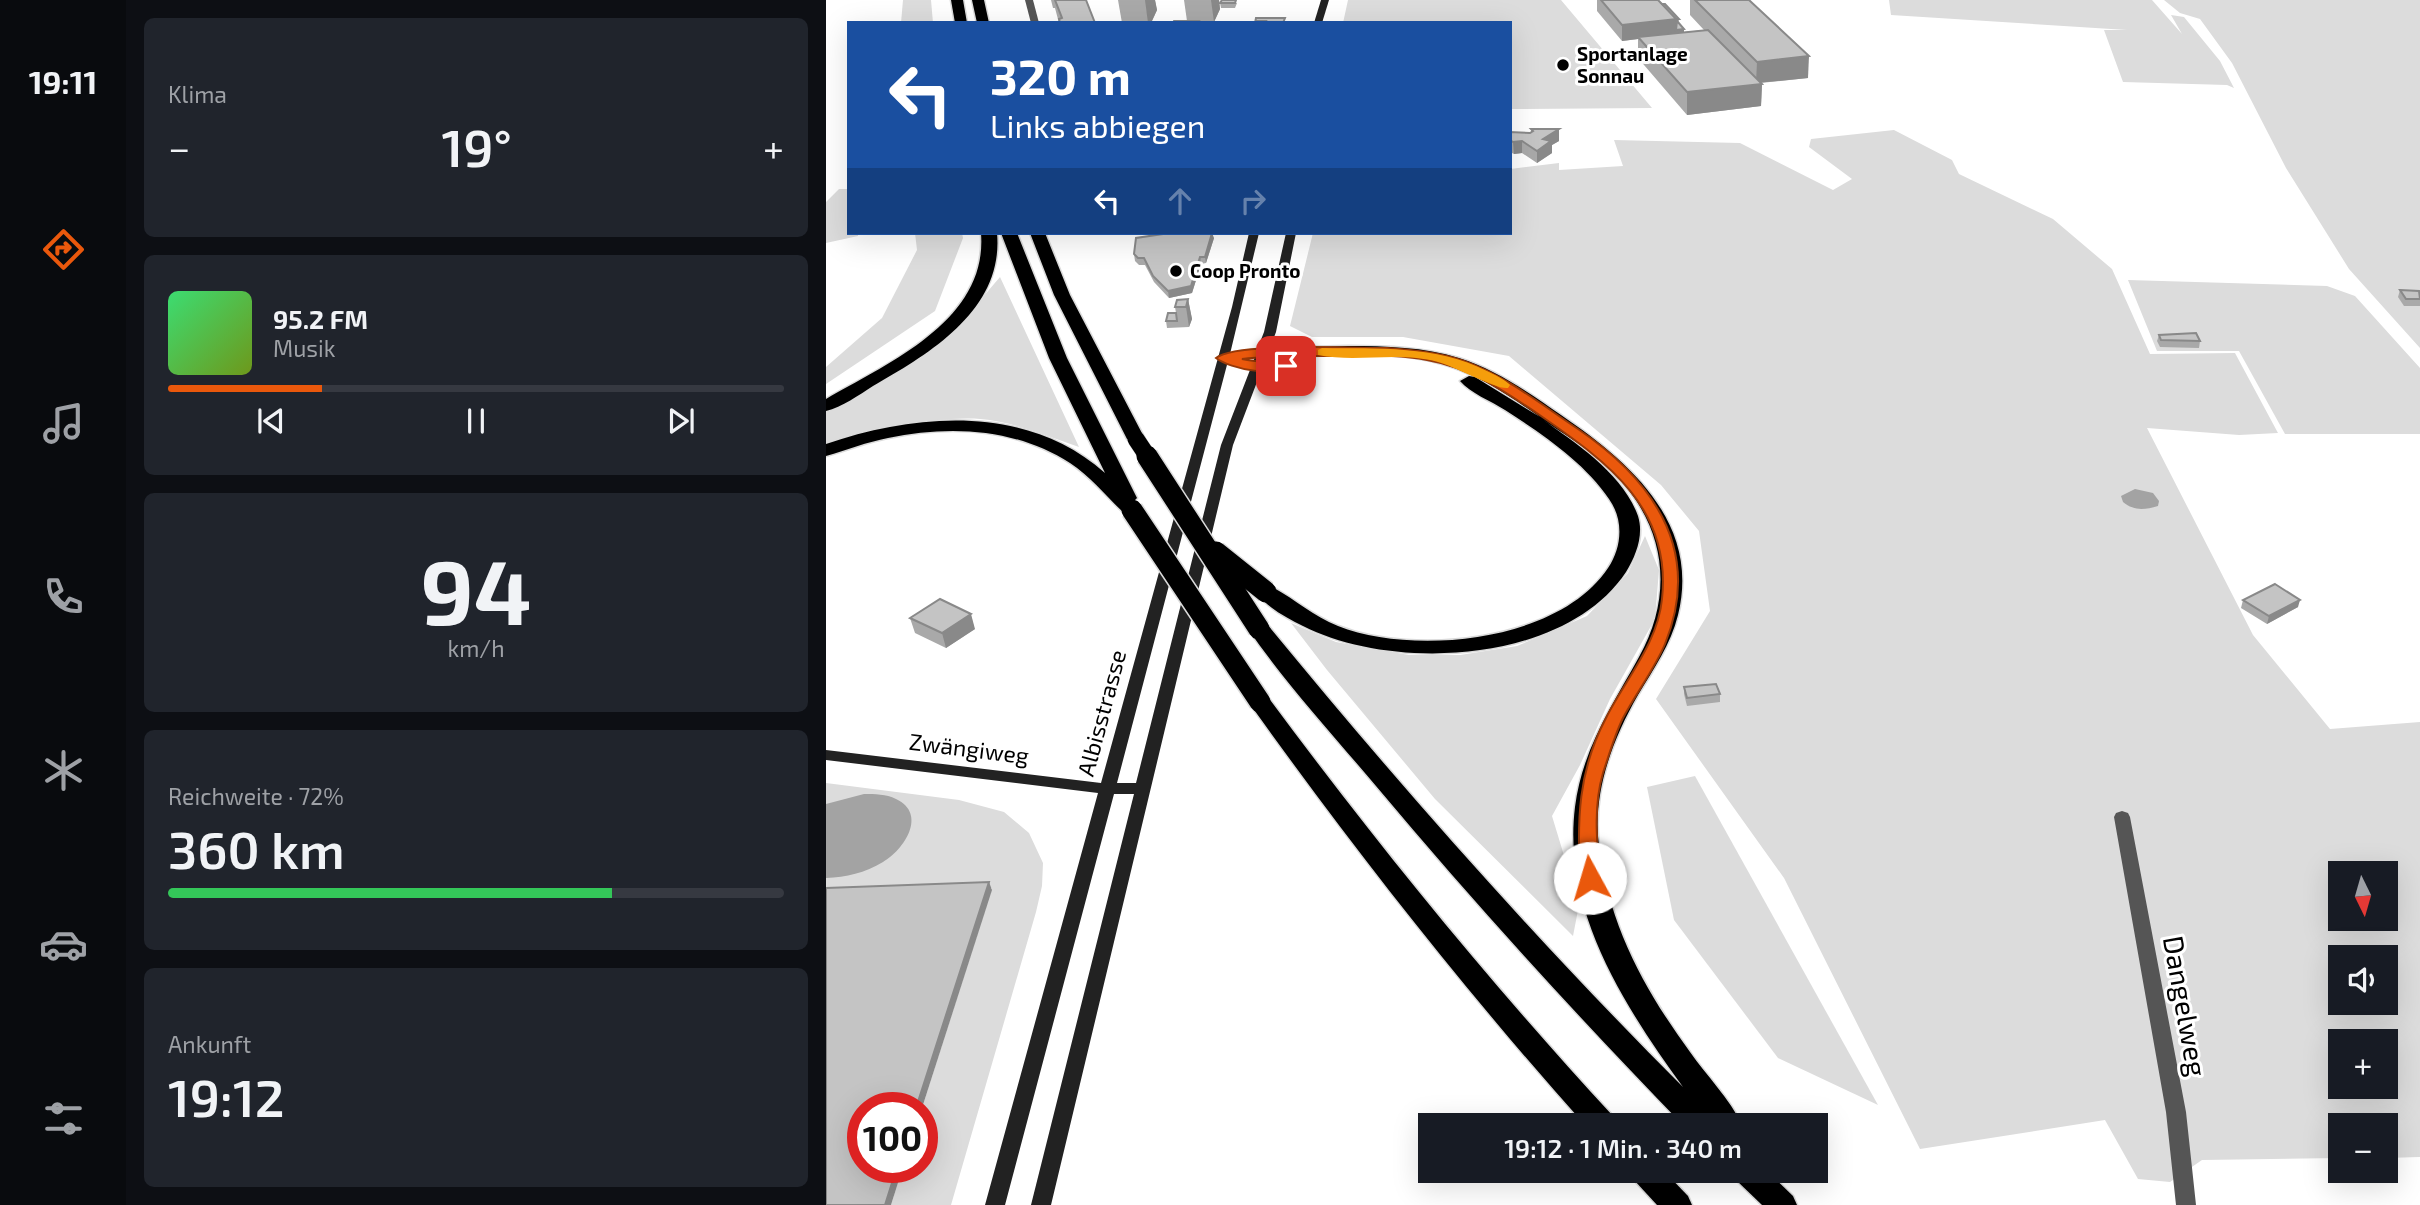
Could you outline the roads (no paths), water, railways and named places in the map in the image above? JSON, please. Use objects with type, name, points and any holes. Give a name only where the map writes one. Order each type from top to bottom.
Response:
[{"type":"highway","points":[[957,0],[961,21]]},
{"type":"highway","points":[[978,0],[983,21]]},
{"type":"highway","points":[[826,405],[923,346],[964,311],[987,272],[991,255],[989,235]]},
{"type":"highway","points":[[1010,235],[1058,358],[1124,497],[1203,620],[1260,702],[1392,875],[1483,987],[1593,1113]]},
{"type":"highway","points":[[1038,235],[1062,295],[1095,364],[1136,439],[1259,629],[1368,764],[1536,952],[1690,1113]]},
{"type":"highway","points":[[1259,360],[1399,353],[1448,360],[1481,372],[1503,384],[1612,460],[1636,486],[1656,517],[1668,550],[1671,592],[1661,632],[1651,656],[1613,720],[1593,775],[1586,823],[1591,886],[1607,941],[1628,983],[1719,1113]]},
{"type":"highway","points":[[1198,538],[1266,592],[1312,623],[1362,640],[1430,646],[1493,640],[1546,624],[1569,613],[1596,594],[1616,573],[1625,557],[1630,524],[1623,503],[1598,471],[1548,433],[1462,378],[1444,371],[1402,363],[1259,360]]},
{"type":"highway","points":[[826,450],[864,438],[918,429],[959,426],[1009,431],[1040,440],[1068,454],[1124,497]]},
{"type":"highway","points":[[1656,1183],[1677,1205]]},
{"type":"highway","points":[[1760,1183],[1783,1205]]},
{"type":"highway","points":[[1767,1183],[1783,1205]]},
{"type":"main road","points":[[1319,21],[1325,0]]},
{"type":"main road","name":"Albisstrasse","points":[[995,1205],[1223,358],[1254,235]]},
{"type":"main road","points":[[1041,1205],[1227,445],[1259,360],[1283,279],[1291,235]]},
{"type":"main road","points":[[1223,358],[1259,360]]},
{"type":"main road","name":"Zwängiweg","points":[[826,755],[1106,789],[1143,788]]},
{"type":"street","points":[[1029,0],[1034,21]]},
{"type":"street","name":"Dangelweg","points":[[2122,817],[2176,1112],[2186,1205]]},
{"type":"place","name":"Sportanlage Sonnau","points":[[1563,65]]},
{"type":"place","name":"Coop Pronto","points":[[1176,271]]}]
